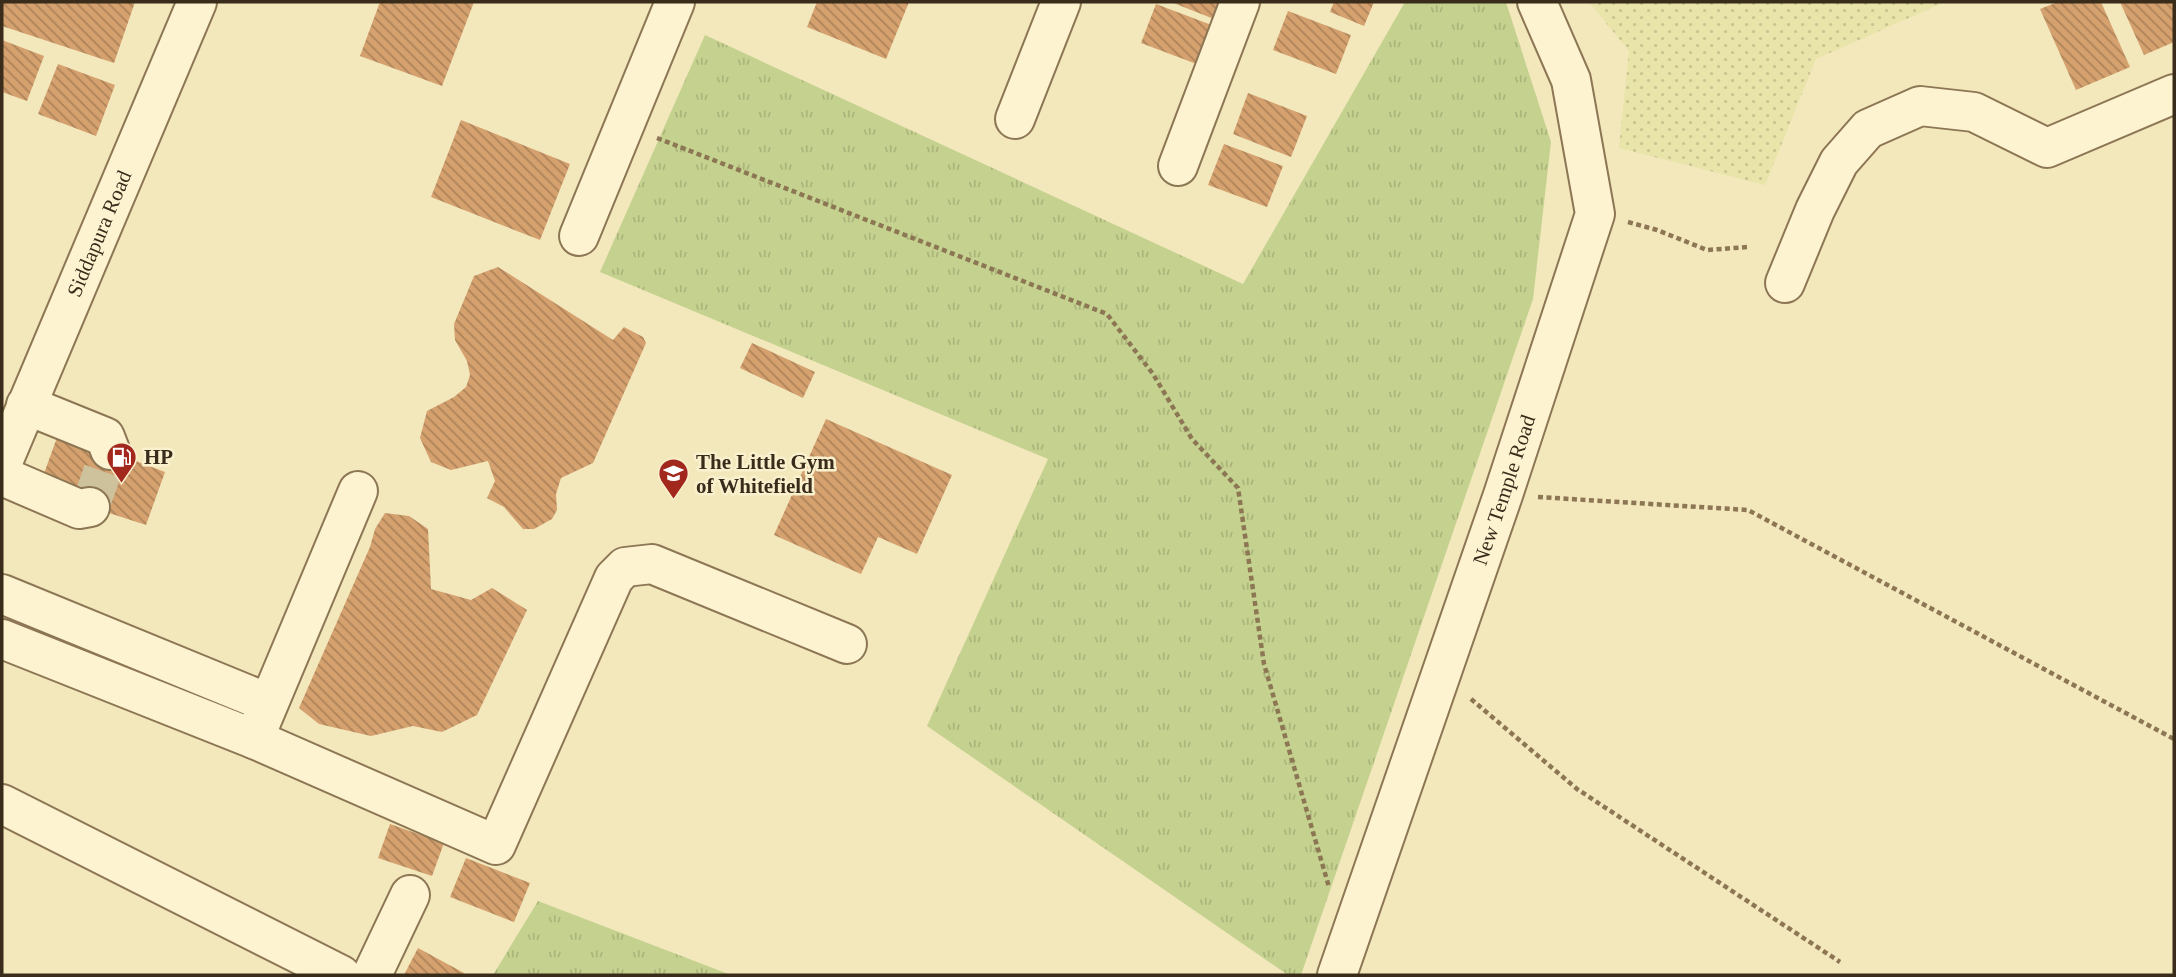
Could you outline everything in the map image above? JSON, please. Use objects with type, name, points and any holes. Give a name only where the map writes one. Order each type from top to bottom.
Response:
[{"type":"street","name":"Siddapura Road","points":[[2,464],[197,2]]},
{"type":"street","points":[[579,236],[675,2]]},
{"type":"street","points":[[1014,119],[1061,2]]},
{"type":"street","points":[[1178,166],[1240,2]]},
{"type":"street","name":"New Temple Road","points":[[1337,975],[1503,495],[1595,214],[1571,80],[1537,2]]},
{"type":"street","points":[[1785,283],[1815,210],[1839,162],[1868,129],[1920,106],[1974,112],[2047,148],[2174,94]]},
{"type":"street","points":[[26,405],[105,437],[110,450]]},
{"type":"street","points":[[2,475],[79,509],[90,507]]},
{"type":"street","points":[[254,739],[358,491]]},
{"type":"street","points":[[2,639],[254,739],[496,845],[614,578],[625,567],[639,563],[652,564],[847,644]]},
{"type":"street","points":[[2,594],[268,703]]},
{"type":"street","points":[[2,804],[341,975]]},
{"type":"street","points":[[372,975],[410,895]]},
{"type":"path","points":[[626,122],[658,139],[1107,314],[1153,374],[1192,439],[1237,488],[1264,664],[1331,891]]},
{"type":"path","points":[[1595,214],[1657,230],[1707,250],[1748,247]]},
{"type":"path","points":[[1503,495],[1748,510],[2174,739]]},
{"type":"path","points":[[1440,672],[1577,789],[1840,962]]},
{"type":"shaded area","points":[[1589,2],[1945,2],[1816,59],[1765,185],[1619,148],[1629,51]]},
{"type":"green space","points":[[1405,2],[1506,2],[1551,142],[1533,299],[1301,975],[1288,975],[927,726],[1048,459],[600,272],[705,35],[1243,284]]},
{"type":"green space","points":[[538,901],[731,975],[493,975]]},
{"type":"building","points":[[2,2],[135,2],[114,63],[2,26]]},
{"type":"building","points":[[380,2],[474,2],[442,86],[360,56]]},
{"type":"building","points":[[817,2],[909,2],[886,59],[807,27]]},
{"type":"building","points":[[1171,2],[1232,2],[1224,23]]},
{"type":"building","points":[[1334,2],[1374,2],[1364,26],[1330,12]]},
{"type":"building","points":[[2058,2],[2101,2],[2130,67],[2076,90],[2040,9]]},
{"type":"building","points":[[2120,2],[2174,2],[2174,42],[2144,55]]},
{"type":"building","points":[[1156,4],[1222,29],[1207,68],[1141,43]]},
{"type":"building","points":[[1288,11],[1351,35],[1336,74],[1273,50]]},
{"type":"building","points":[[2,40],[44,56],[27,101],[2,92]]},
{"type":"building","points":[[58,64],[115,85],[96,136],[38,114]]},
{"type":"building","points":[[1248,93],[1307,116],[1291,157],[1233,134]]},
{"type":"building","points":[[461,120],[570,164],[540,240],[431,197]]},
{"type":"building","points":[[1224,144],[1283,166],[1267,207],[1208,185]]},
{"type":"building","points":[[498,267],[613,340],[624,327],[643,337],[646,343],[593,463],[561,478],[556,494],[557,510],[552,519],[534,529],[523,529],[504,507],[487,498],[495,481],[488,461],[451,470],[431,462],[420,438],[427,411],[454,397],[466,387],[470,375],[467,361],[455,340],[454,324],[474,276]]},
{"type":"building","points":[[752,343],[815,372],[803,398],[740,368]]},
{"type":"building","points":[[826,419],[952,475],[917,554],[878,537],[861,574],[774,535]]},
{"type":"building","points":[[59,432],[165,472],[146,525],[38,490]]},
{"type":"building","points":[[385,513],[409,516],[428,529],[431,589],[471,600],[492,588],[527,610],[477,715],[442,732],[413,726],[371,736],[319,724],[299,708],[370,547],[375,529]]},
{"type":"building","points":[[390,824],[444,843],[432,876],[378,858]]},
{"type":"building","points":[[466,858],[530,883],[514,922],[450,897]]},
{"type":"building","points":[[418,948],[464,973],[463,975],[404,975]]},
{"type":"tunnel","points":[[90,507],[110,450]]},
{"type":"place","name":"HP","points":[[121,484]]},
{"type":"place","name":"The Little Gym of Whitefield","points":[[673,501]]}]
